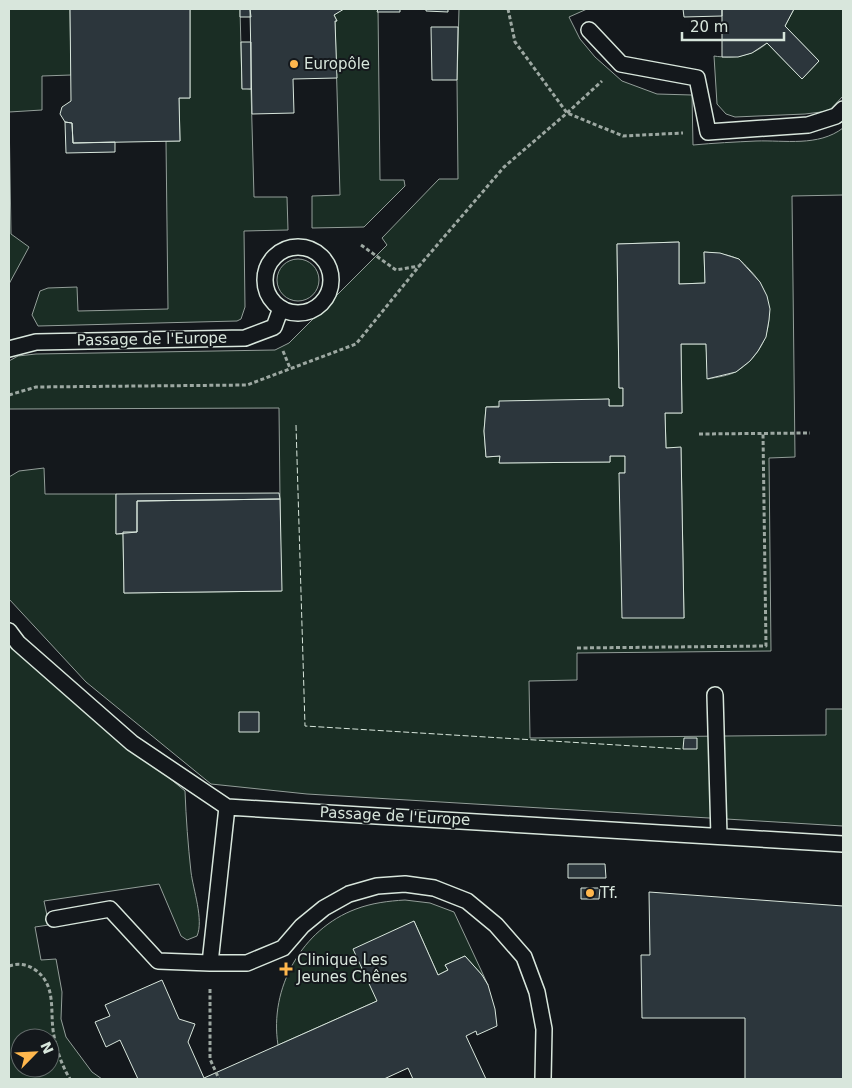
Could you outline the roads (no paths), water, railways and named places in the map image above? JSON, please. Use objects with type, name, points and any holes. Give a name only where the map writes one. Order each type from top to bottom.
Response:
[{"type":"lane","points":[[589,30],[620,64],[697,78],[708,132],[808,125],[836,116],[843,109]]},
{"type":"lane","points":[[300,247],[310,249],[319,254],[326,262],[330,273],[330,286],[326,298],[317,307],[306,312],[293,313],[281,308],[270,298],[265,284],[266,270],[274,257],[286,248],[300,247]]},
{"type":"lane","name":"Passage de l'Europe","points":[[9,349],[36,342],[245,338],[274,327],[281,308]]},
{"type":"lane","points":[[9,631],[18,643],[132,743],[227,807],[210,963]]},
{"type":"lane","points":[[716,695],[718,836]]},
{"type":"lane","name":"Passage de l'Europe","points":[[227,807],[718,836],[839,841]]},
{"type":"lane","points":[[54,919],[110,909],[158,961],[247,963],[283,948],[302,926],[316,914],[349,894],[377,886],[405,884],[434,888],[467,901],[496,925],[524,957],[537,992],[544,1029],[542,1079]]},
{"type":"place","name":"Europôle","points":[[294,64]]},
{"type":"place","name":"Tf.","points":[[590,893]]},
{"type":"place","name":"Clinique Les Jeunes Chênes","points":[[286,969]]}]
